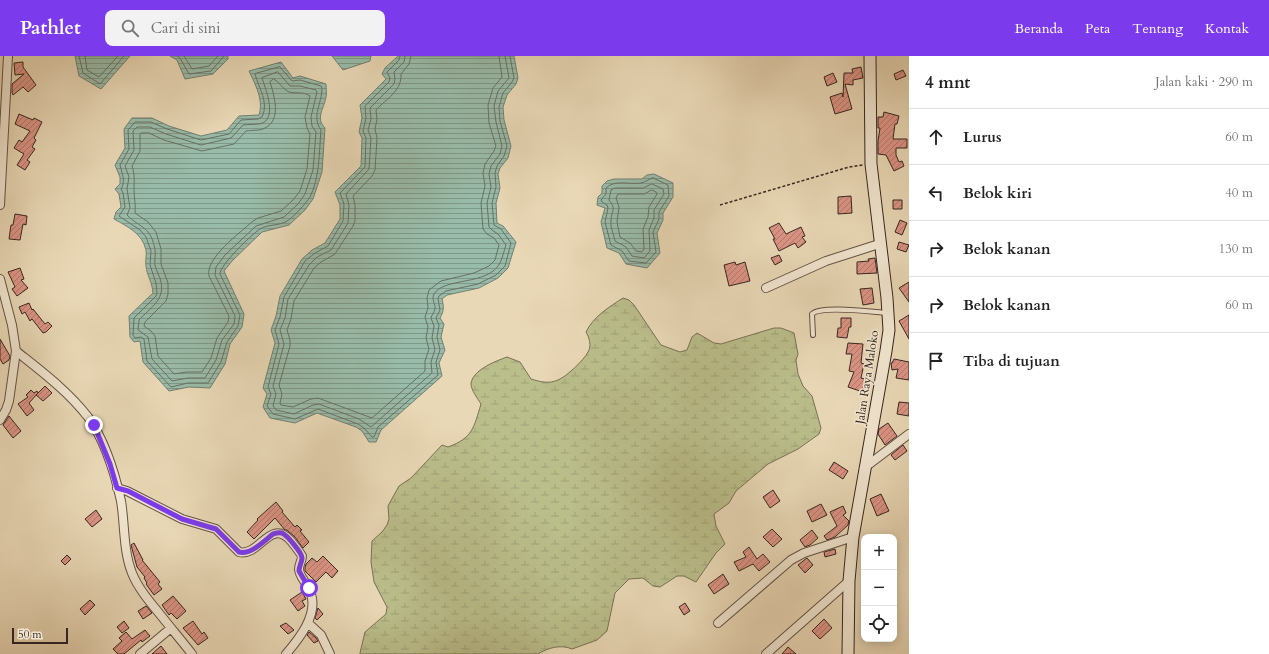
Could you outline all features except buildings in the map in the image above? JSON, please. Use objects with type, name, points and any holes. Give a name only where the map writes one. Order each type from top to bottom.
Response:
[{"type":"street","points":[[0,205],[8,56]]},
{"type":"street","name":"Jalan Raya Maloko","points":[[848,654],[848,581],[853,537],[889,330],[884,274],[870,164],[870,56]]},
{"type":"street","points":[[766,288],[826,261],[880,244]]},
{"type":"street","points":[[0,279],[12,325],[16,351],[9,401],[0,420]]},
{"type":"street","points":[[16,351],[66,393],[94,425],[105,451],[117,488],[125,531],[126,548],[132,573],[147,597],[192,654]]},
{"type":"street","points":[[864,468],[909,434]]},
{"type":"street","points":[[117,488],[128,491],[182,519],[216,529],[239,552],[246,552],[252,549],[276,532],[284,534],[302,556],[299,571],[313,598],[308,623],[302,635],[286,654]]},
{"type":"street","points":[[718,622],[791,560],[798,556],[853,537]]},
{"type":"street","points":[[766,654],[848,581]]},
{"type":"street","points":[[308,623],[321,635],[330,654]]},
{"type":"street","points":[[140,654],[171,628]]},
{"type":"lane","points":[[813,335],[812,314],[818,310],[838,309],[887,313]]},
{"type":"path","points":[[720,205],[849,168],[870,164]]},
{"type":"green space","points":[[623,298],[629,300],[634,305],[661,345],[680,352],[687,350],[692,337],[697,333],[714,343],[721,344],[774,328],[781,328],[794,333],[798,354],[796,360],[798,374],[803,386],[812,396],[821,428],[819,434],[798,449],[768,464],[736,491],[729,503],[714,514],[716,526],[725,544],[716,553],[696,582],[684,576],[677,576],[660,587],[653,586],[643,578],[629,579],[615,593],[607,631],[597,640],[572,649],[554,647],[538,654],[360,654],[365,632],[386,614],[387,607],[374,582],[371,562],[372,541],[387,525],[389,519],[388,506],[399,486],[411,478],[442,445],[448,447],[456,444],[468,436],[474,425],[481,404],[473,392],[471,386],[472,379],[480,370],[507,357],[520,362],[531,379],[548,382],[561,378],[579,364],[588,352],[590,344],[586,332],[589,327],[602,313]]},
{"type":"water","points":[[75,56],[130,56],[101,89],[79,76]]},
{"type":"water","points":[[170,56],[228,56],[228,59],[213,74],[185,79],[177,60]]},
{"type":"water","points":[[332,56],[371,56],[370,61],[343,70]]},
{"type":"water","points":[[398,56],[514,56],[518,78],[516,84],[507,95],[503,107],[504,120],[511,146],[508,158],[500,168],[498,174],[500,188],[496,203],[497,223],[503,226],[516,242],[508,268],[498,278],[479,288],[447,295],[442,299],[443,309],[440,318],[444,324],[441,337],[445,350],[439,363],[442,376],[381,430],[376,442],[369,442],[362,431],[356,427],[317,413],[295,423],[270,418],[263,407],[267,394],[263,388],[275,343],[271,330],[276,316],[280,296],[302,259],[312,250],[325,243],[340,219],[340,205],[335,192],[361,166],[362,138],[359,132],[362,118],[360,105],[386,79],[382,74],[385,68]]},
{"type":"water","points":[[281,62],[293,78],[300,76],[326,84],[325,101],[320,117],[325,128],[322,172],[313,199],[305,210],[289,225],[262,232],[232,261],[224,271],[244,314],[242,327],[230,344],[225,364],[210,388],[189,387],[169,391],[143,362],[140,341],[134,342],[130,337],[129,316],[153,293],[147,270],[144,244],[134,231],[114,219],[116,212],[121,207],[119,194],[115,189],[120,184],[120,177],[115,165],[125,148],[124,129],[132,118],[152,118],[169,126],[201,136],[227,130],[239,116],[259,115],[260,98],[249,71]]},
{"type":"water","points":[[654,174],[673,183],[673,197],[663,213],[663,220],[657,233],[660,253],[647,268],[626,264],[619,253],[607,248],[601,222],[605,208],[597,205],[598,197],[602,193],[602,186],[607,181],[614,179],[642,179],[647,175]]},
{"type":"route","points":[[94,425],[110,464],[117,488],[128,491],[182,519],[216,529],[239,552],[243,553],[252,549],[276,532],[284,534],[302,556],[299,571],[309,588]]}]
